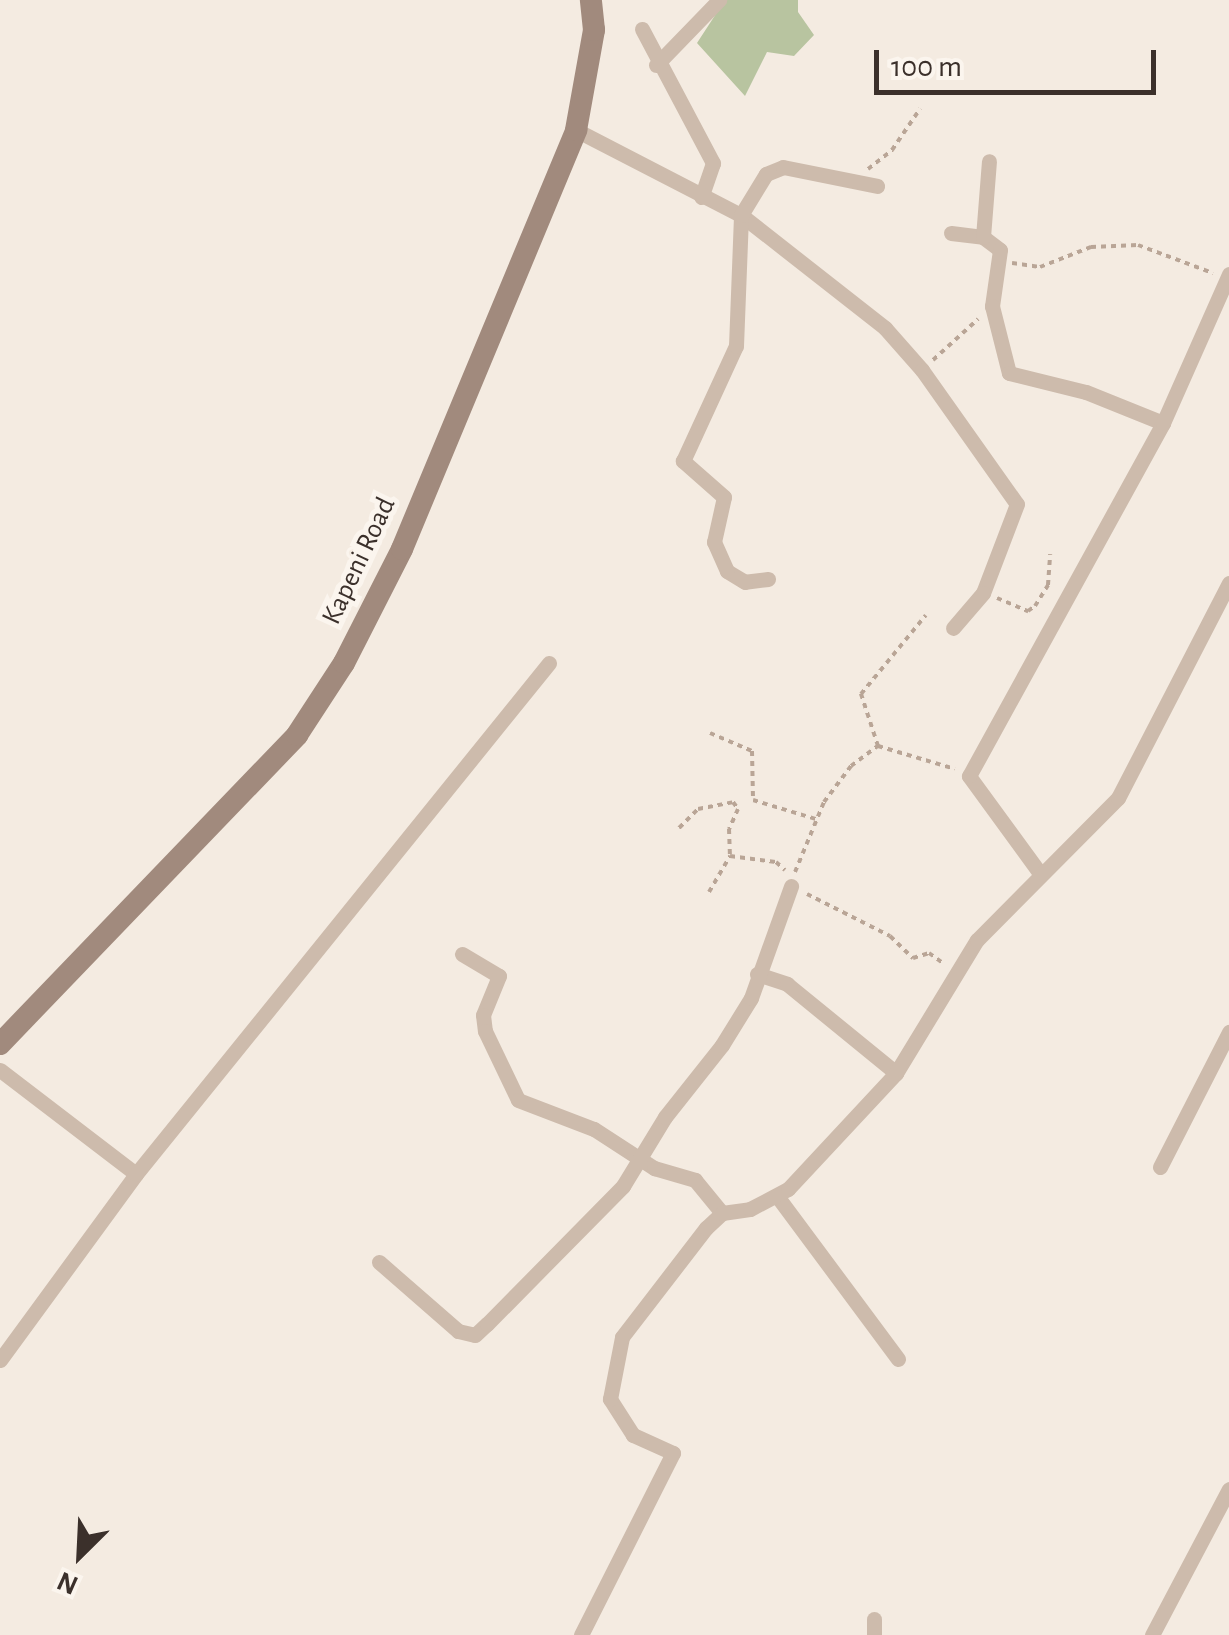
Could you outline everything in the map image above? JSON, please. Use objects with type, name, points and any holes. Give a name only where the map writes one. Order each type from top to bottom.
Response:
[{"type":"main road","name":"Kapeni Road","points":[[0,1044],[298,735],[344,664],[402,549],[576,130],[594,30],[591,0]]},
{"type":"street","points":[[656,64],[719,0]]},
{"type":"street","points":[[642,29],[656,64],[713,162],[701,197]]},
{"type":"street","points":[[576,130],[740,215],[886,328],[922,370],[1017,504],[983,593],[953,628]]},
{"type":"street","points":[[983,237],[989,161]]},
{"type":"street","points":[[768,580],[744,582],[727,571],[714,542],[724,498],[683,461],[736,346],[740,215],[774,169],[878,186]]},
{"type":"street","points":[[951,233],[983,237],[1000,250],[1002,262],[992,306],[1014,378],[1086,392],[1164,423]]},
{"type":"street","points":[[1038,872],[969,776],[1164,423],[1228,276]]},
{"type":"street","points":[[580,1635],[673,1453],[633,1435],[610,1399],[622,1338],[722,1213],[777,1196],[896,1073],[976,940],[1038,872],[1118,798],[1229,583]]},
{"type":"street","points":[[0,1360],[136,1174],[549,662]]},
{"type":"street","points":[[380,1262],[458,1331],[475,1335],[594,1218],[722,1045],[758,974],[791,886]]},
{"type":"street","points":[[462,954],[498,976],[483,1015],[485,1032],[518,1100],[641,1154],[654,1168],[695,1180],[722,1213]]},
{"type":"street","points":[[758,974],[787,984],[896,1073]]},
{"type":"street","points":[[1160,1167],[1229,1032]]},
{"type":"street","points":[[0,1070],[136,1174]]},
{"type":"street","points":[[777,1196],[898,1359]]},
{"type":"street","points":[[1152,1635],[1229,1489]]},
{"type":"path","points":[[859,181],[880,153],[892,150],[920,109]]},
{"type":"path","points":[[1002,262],[1040,267],[1091,247],[1138,245],[1228,276]]},
{"type":"path","points":[[922,370],[992,306]]},
{"type":"path","points":[[983,593],[1028,611],[1048,584],[1050,554]]},
{"type":"path","points":[[878,746],[861,694],[926,615]]},
{"type":"path","points":[[710,733],[752,752],[753,800],[816,820]]},
{"type":"path","points":[[878,746],[969,776]]},
{"type":"path","points":[[791,886],[816,820],[851,766],[878,746]]},
{"type":"path","points":[[679,828],[698,809],[733,802],[738,809],[730,829],[730,856],[709,892]]},
{"type":"path","points":[[730,856],[776,862],[791,886],[890,936],[913,958],[929,953],[958,974]]},
{"type":"green space","points":[[725,0],[798,0],[798,12],[814,35],[794,56],[767,52],[745,96],[697,43]]}]
